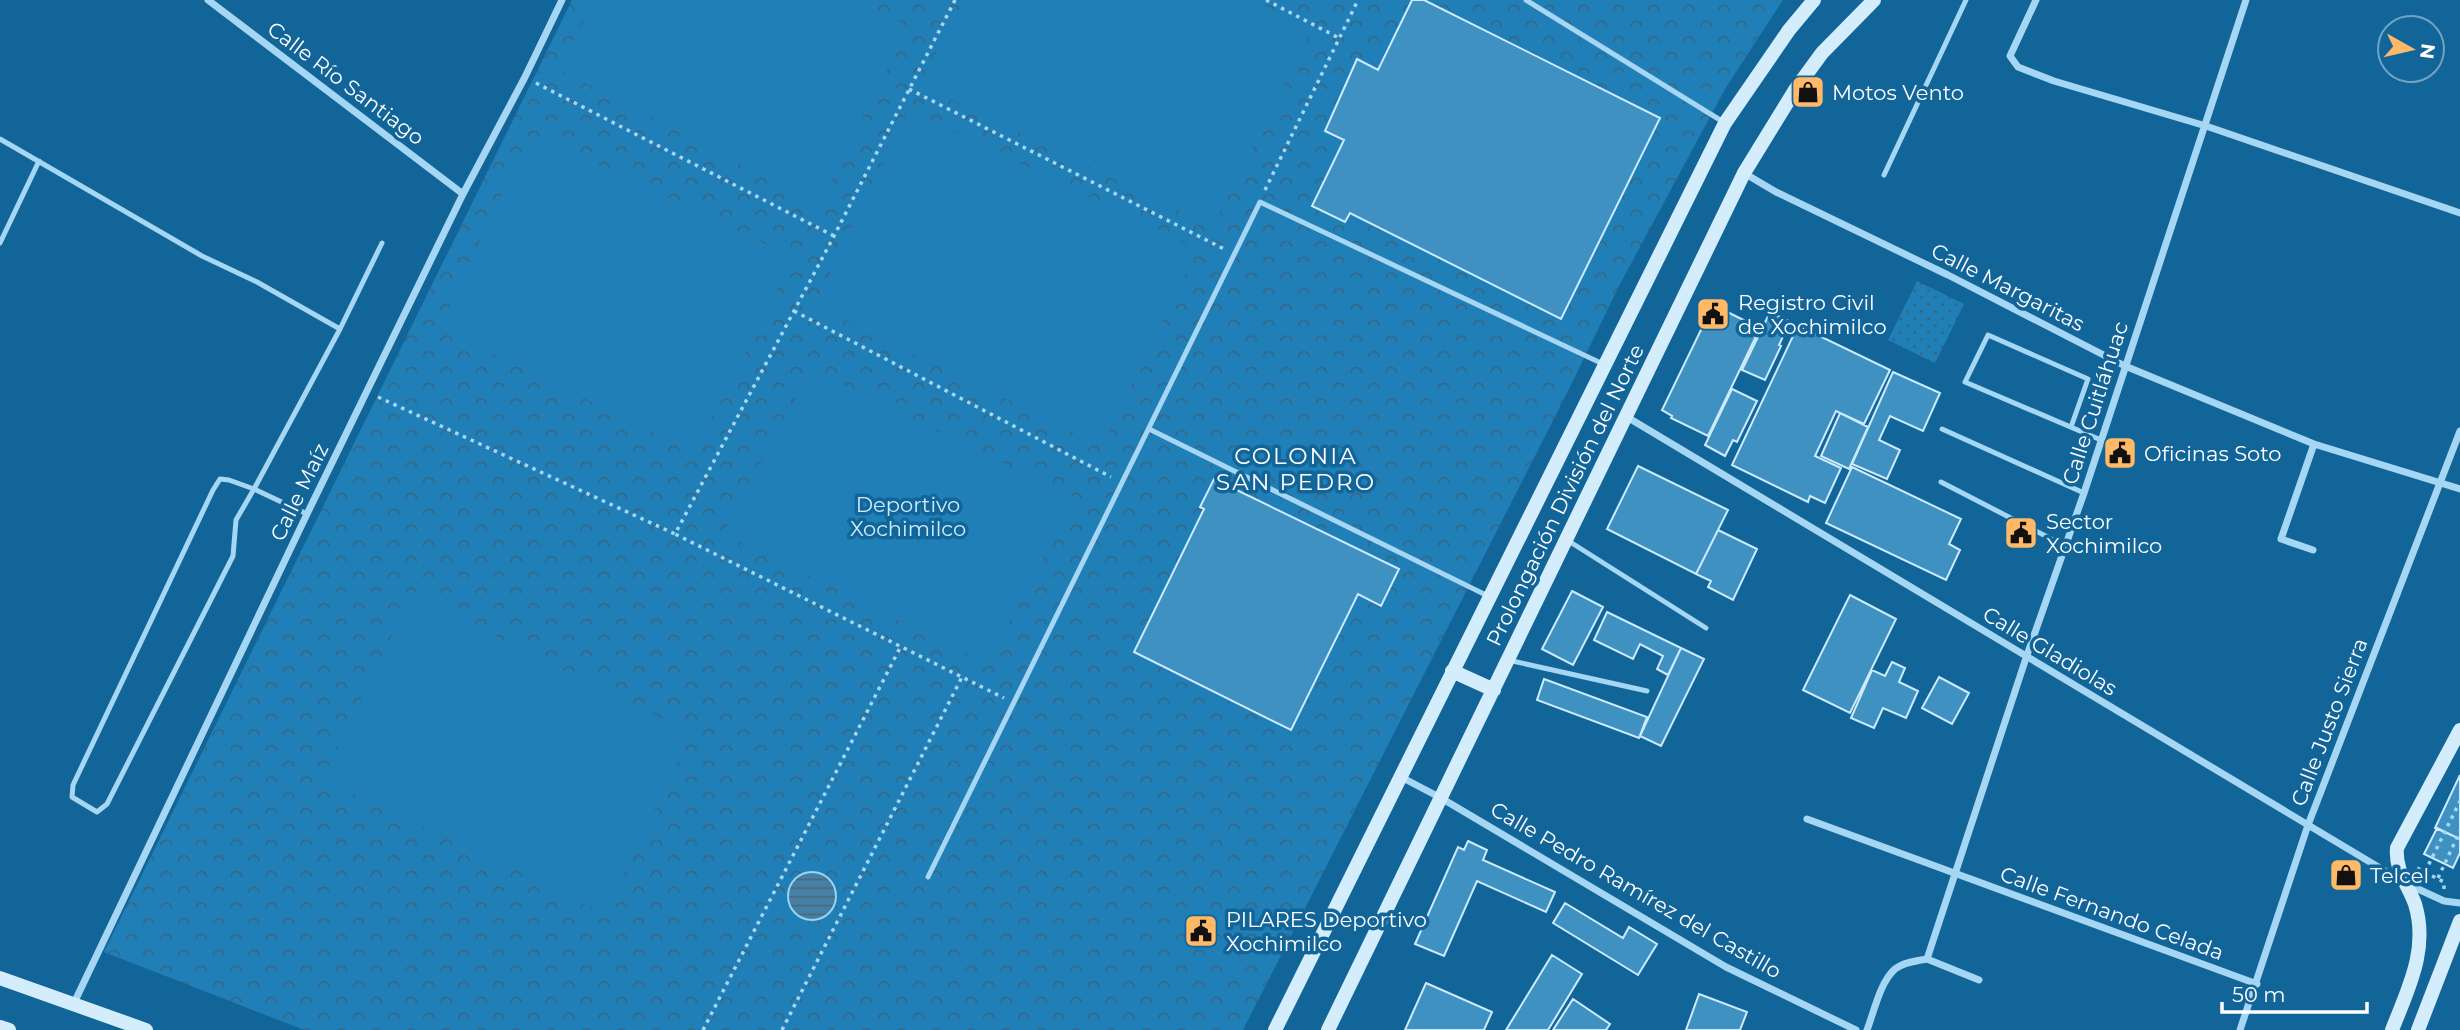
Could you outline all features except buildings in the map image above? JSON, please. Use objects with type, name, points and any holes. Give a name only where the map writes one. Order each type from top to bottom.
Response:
[{"type":"main road","name":"Prolongación División del Norte","points":[[1275,1030],[1725,123],[1789,30],[1814,0]]},
{"type":"main road","name":"Prolongación División del Norte","points":[[1328,1030],[1744,173],[1795,90],[1822,53],[1874,0]]},
{"type":"main road","points":[[1452,671],[1494,690]]},
{"type":"main road","points":[[2392,1030],[2417,967],[2419,950],[2415,905],[2398,869],[2396,858],[2400,840],[2460,730]]},
{"type":"main road","points":[[2418,1030],[2460,924]]},
{"type":"main road","points":[[0,978],[146,1030]]},
{"type":"main road","points":[[0,1027],[9,1030]]},
{"type":"street","name":"Calle Río Santiago","points":[[208,0],[463,194]]},
{"type":"street","name":"Calle Maíz","points":[[74,1003],[307,514],[463,194],[562,0]]},
{"type":"street","points":[[2036,0],[2010,56],[2018,68],[2206,126],[2460,213]]},
{"type":"street","name":"Calle Cuitláhuac","points":[[1927,959],[2026,658],[2084,494],[2246,0]]},
{"type":"street","name":"Calle Margaritas","points":[[1744,173],[1776,192],[1948,275],[2125,366],[2314,444],[2460,489]]},
{"type":"street","name":"Calle Gladiolas","points":[[1627,416],[2026,658],[2405,883],[2444,901],[2460,903]]},
{"type":"street","name":"Calle Justo Sierra","points":[[2240,1030],[2308,825],[2460,431]]},
{"type":"street","points":[[2313,550],[2281,539],[2314,444]]},
{"type":"street","name":"Calle Pedro Ramírez del Castillo","points":[[1401,777],[1726,967],[1856,1030]]},
{"type":"street","name":"Calle Fernando Celada","points":[[1807,820],[2257,984]]},
{"type":"street","points":[[1867,1030],[1883,987],[1895,969],[1910,961],[1927,959],[1979,980]]},
{"type":"lane","points":[[1526,0],[1725,123]]},
{"type":"lane","points":[[1884,176],[1966,0]]},
{"type":"lane","points":[[0,139],[202,256],[257,282],[341,329]]},
{"type":"lane","points":[[0,243],[39,161]]},
{"type":"lane","points":[[928,877],[1260,202],[1604,364]]},
{"type":"lane","points":[[307,514],[254,489],[220,479],[212,490],[73,785],[72,797],[97,812],[107,804],[233,556],[236,520],[254,489],[341,329],[382,243]]},
{"type":"lane","points":[[2071,427],[2088,379],[1988,335],[1965,382],[2101,440]]},
{"type":"lane","points":[[1149,429],[1490,597]]},
{"type":"lane","points":[[1942,429],[2084,494]]},
{"type":"lane","points":[[1941,482],[2065,546]]},
{"type":"lane","points":[[1567,540],[1706,628]]},
{"type":"lane","points":[[1508,660],[1647,691]]},
{"type":"path","points":[[675,534],[834,236],[955,0]]},
{"type":"path","points":[[1266,0],[1339,38]]},
{"type":"path","points":[[1260,202],[1358,0]]},
{"type":"path","points":[[525,77],[834,236]]},
{"type":"path","points":[[909,89],[1234,254]]},
{"type":"path","points":[[794,311],[1122,483]]},
{"type":"path","points":[[368,393],[675,534],[1014,703]]},
{"type":"path","points":[[703,1030],[901,646]]},
{"type":"path","points":[[782,1030],[962,677]]},
{"type":"path","points":[[2426,873],[2460,801]]},
{"type":"path","points":[[2438,878],[2460,831]]},
{"type":"green space","name":"Deportivo Xochimilco","points":[[572,0],[1783,0],[1725,89],[1620,284],[1243,1030],[304,1030],[104,952]]},
{"type":"green space","points":[[595,0],[855,0],[909,27],[818,204],[558,69]]},
{"type":"green space","points":[[964,0],[1254,0],[1312,30],[1212,227],[920,84]]},
{"type":"green space","points":[[909,109],[1197,249],[1102,446],[815,305]]},
{"type":"green space","points":[[531,133],[793,257],[695,451],[439,329]]},
{"type":"green space","points":[[1917,281],[1964,304],[1935,363],[1888,340]]},
{"type":"green space","points":[[812,369],[1073,498],[988,664],[723,533]]},
{"type":"green space","points":[[413,595],[691,733],[605,913],[322,779]]},
{"type":"shaded area","points":[[812,872],[821,873],[829,879],[835,887],[835,905],[829,913],[821,919],[812,920],[803,919],[795,913],[789,905],[788,896],[789,887],[795,879],[803,873]]},
{"type":"place","name":"Motos Vento","points":[[1808,92]]},
{"type":"place","name":"Registro Civil de Xochimilco","points":[[1713,314]]},
{"type":"place","name":"Oficinas Soto","points":[[2120,453]]},
{"type":"place","name":"Sector Xochimilco","points":[[2021,533]]},
{"type":"place","name":"Telcel","points":[[2346,875]]},
{"type":"place","name":"PILARES Deportivo Xochimilco","points":[[1201,931]]},
{"type":"district","name":"COLONIA SAN PEDRO","points":[[1296,469]]}]
